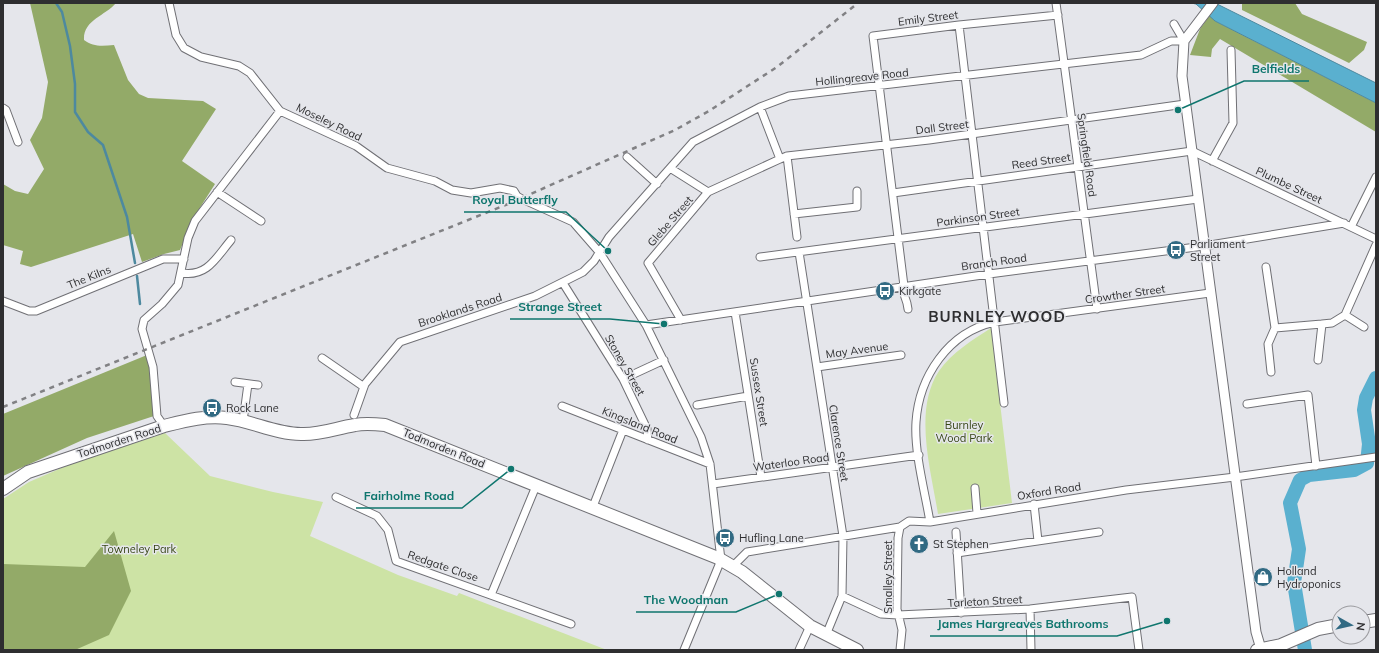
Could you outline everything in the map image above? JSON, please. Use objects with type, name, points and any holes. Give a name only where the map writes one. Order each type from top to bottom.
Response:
[{"type":"highway","name":"Todmorden Road","points":[[3,489],[28,472],[164,426],[211,417],[243,421],[286,433],[299,434],[317,434],[354,425],[385,425],[721,560],[733,566],[810,626],[857,650]]},
{"type":"highway","points":[[1259,649],[1281,645],[1314,631],[1331,626]]},
{"type":"street","name":"Moseley Road","points":[[169,3],[176,35],[184,48],[201,57],[239,66],[250,73],[280,111],[356,146],[387,168],[435,181],[452,190],[471,193],[500,188],[514,191],[516,196],[573,222],[600,253]]},
{"type":"street","name":"Springfield Road","points":[[1056,3],[1097,309]]},
{"type":"street","points":[[1184,40],[1213,3]]},
{"type":"street","name":"Emily Street","points":[[881,86],[873,36],[959,25],[1058,15]]},
{"type":"street","points":[[1174,24],[1184,40],[1182,76],[1185,104],[1259,649]]},
{"type":"street","points":[[959,25],[1004,403]]},
{"type":"street","name":"Hollingreave Road","points":[[600,253],[609,237],[693,142],[760,107],[789,96],[1141,55],[1171,40],[1184,40]]},
{"type":"street","points":[[1212,161],[1233,123],[1231,50]]},
{"type":"street","points":[[881,86],[899,239],[903,293],[907,298],[908,309]]},
{"type":"street","name":"Dall Street","points":[[708,192],[783,157],[972,134],[1185,104]]},
{"type":"street","points":[[760,107],[783,157],[794,214],[796,237]]},
{"type":"street","points":[[3,108],[6,110],[18,142]]},
{"type":"street","points":[[164,426],[157,416],[153,367],[142,329],[144,320],[176,290],[182,273],[188,238],[195,221],[280,111]]},
{"type":"street","name":"Plumbe Street","points":[[1192,151],[1344,223],[1351,228],[1376,238]]},
{"type":"street","name":"Reed Street","points":[[893,193],[1192,151]]},
{"type":"street","points":[[627,158],[656,184]]},
{"type":"street","points":[[670,168],[708,192]]},
{"type":"street","points":[[1351,228],[1376,177]]},
{"type":"street","points":[[794,214],[857,207],[857,191]]},
{"type":"street","points":[[217,192],[261,222]]},
{"type":"street","name":"Glebe Street","points":[[681,320],[648,263],[708,192]]},
{"type":"street","name":"Parkinson Street","points":[[760,257],[1198,198]]},
{"type":"street","name":"Branch Road","points":[[646,325],[903,286],[1204,246],[1344,223]]},
{"type":"street","points":[[182,273],[193,275],[206,269],[231,240]]},
{"type":"street","points":[[1275,328],[1332,323],[1346,314],[1376,245]]},
{"type":"street","name":"Clarence Street","points":[[800,252],[843,536],[842,596],[826,635]]},
{"type":"street","points":[[600,253],[646,325],[701,437],[710,464],[721,560],[684,650]]},
{"type":"street","name":"Brooklands Road","points":[[354,415],[364,387],[400,342],[515,304],[563,283],[583,272],[600,253]]},
{"type":"street","name":"The Kilns","points":[[3,301],[29,311],[36,311],[163,259],[184,259]]},
{"type":"street","points":[[1266,267],[1275,328],[1268,344],[1271,372]]},
{"type":"street","name":"Stoney Street","points":[[563,283],[623,379],[647,429],[648,440]]},
{"type":"street","name":"Crowther Street","points":[[930,522],[919,455],[916,423],[920,398],[930,371],[939,357],[955,340],[982,325],[994,322],[1210,293]]},
{"type":"street","name":"Sussex Street","points":[[735,312],[761,477]]},
{"type":"street","points":[[1346,314],[1364,326]]},
{"type":"street","points":[[1318,360],[1322,324]]},
{"type":"street","name":"May Avenue","points":[[817,367],[901,355]]},
{"type":"street","points":[[322,358],[364,387]]},
{"type":"street","points":[[623,379],[664,360]]},
{"type":"street","points":[[235,382],[258,385]]},
{"type":"street","points":[[243,421],[248,384]]},
{"type":"street","points":[[697,405],[748,396]]},
{"type":"street","points":[[1247,404],[1308,396],[1316,466]]},
{"type":"street","name":"Kingsland Road","points":[[562,406],[710,464]]},
{"type":"street","points":[[592,509],[623,430]]},
{"type":"street","name":"Waterloo Road","points":[[713,484],[919,455]]},
{"type":"street","name":"Oxford Road","points":[[733,566],[747,552],[900,527],[909,521],[930,522],[977,513],[1126,490],[1316,466],[1376,456]]},
{"type":"street","points":[[491,594],[536,486]]},
{"type":"street","points":[[974,488],[977,513]]},
{"type":"street","name":"Redgate Close","points":[[336,497],[377,516],[388,530],[396,561],[572,624]]},
{"type":"street","points":[[1034,504],[1038,542]]},
{"type":"street","name":"Smalley Street","points":[[900,527],[898,546],[898,615],[902,630],[900,650]]},
{"type":"street","points":[[956,532],[961,613]]},
{"type":"street","points":[[957,553],[1099,532]]},
{"type":"street","name":"Tarleton Street","points":[[842,596],[881,614],[898,615],[1030,609],[1132,597],[1139,650]]},
{"type":"street","points":[[1030,609],[1031,650]]},
{"type":"street","points":[[799,650],[810,626]]},
{"type":"green space","points":[[30,3],[116,3],[91,23],[87,28],[84,40],[94,45],[114,45],[128,80],[139,94],[148,98],[203,101],[216,109],[182,161],[215,184],[194,217],[180,250],[142,262],[133,234],[31,267],[20,264],[23,251],[3,245],[3,184],[15,191],[28,194],[44,169],[30,140],[42,118],[48,82]]},
{"type":"green space","points":[[1242,3],[1295,3],[1302,14],[1367,42],[1364,50],[1349,63],[1242,10]]},
{"type":"green space","points":[[1210,15],[1215,21],[1376,103],[1376,132],[1220,39],[1212,49],[1211,57],[1190,55],[1200,29]]},
{"type":"green space","name":"Burnley Wood Park","points":[[991,328],[1012,503],[938,514],[926,441],[925,422],[931,387],[939,371],[950,358],[963,347]]},
{"type":"green space","points":[[147,355],[152,384],[154,416],[87,438],[3,476],[3,414]]},
{"type":"green space","name":"Towneley Park","points":[[165,433],[210,476],[273,492],[323,502],[310,536],[398,575],[457,596],[459,593],[607,650],[3,650],[3,499],[29,482],[73,463]]},
{"type":"green space","points":[[114,531],[131,591],[109,635],[75,650],[3,650],[3,564],[85,567]]},
{"type":"water","points":[[1191,3],[1215,3],[1376,83],[1376,103],[1215,21],[1196,4]]},
{"type":"waterway","points":[[56,3],[62,12],[70,46],[75,84],[75,112],[88,132],[103,145],[127,217],[135,263]]},
{"type":"waterway","points":[[137,276],[140,304]]},
{"type":"waterway","points":[[1305,650],[1294,583],[1299,549],[1290,503],[1300,480],[1309,475],[1354,470],[1367,463],[1369,444],[1364,410],[1366,398],[1376,378]]},
{"type":"railway","points":[[3,407],[508,204],[675,130],[709,111],[777,67],[858,3]]},
{"type":"place","name":"Belfields","points":[[1178,110]]},
{"type":"place","name":"Parliament Street","points":[[1176,250]]},
{"type":"place","name":"Royal Butterfly","points":[[608,251]]},
{"type":"place","name":"Kirkgate","points":[[885,291]]},
{"type":"place","name":"Strange Street","points":[[664,324]]},
{"type":"place","name":"Rock Lane","points":[[212,408]]},
{"type":"place","name":"Fairholme Road","points":[[511,469]]},
{"type":"place","name":"Hufling Lane","points":[[725,538]]},
{"type":"place","name":"St Stephen","points":[[919,544]]},
{"type":"place","name":"Holland Hydroponics","points":[[1263,577]]},
{"type":"place","name":"The Woodman","points":[[779,594]]},
{"type":"place","name":"James Hargreaves Bathrooms","points":[[1167,621]]},
{"type":"district","name":"BURNLEY WOOD","points":[[997,317]]}]
